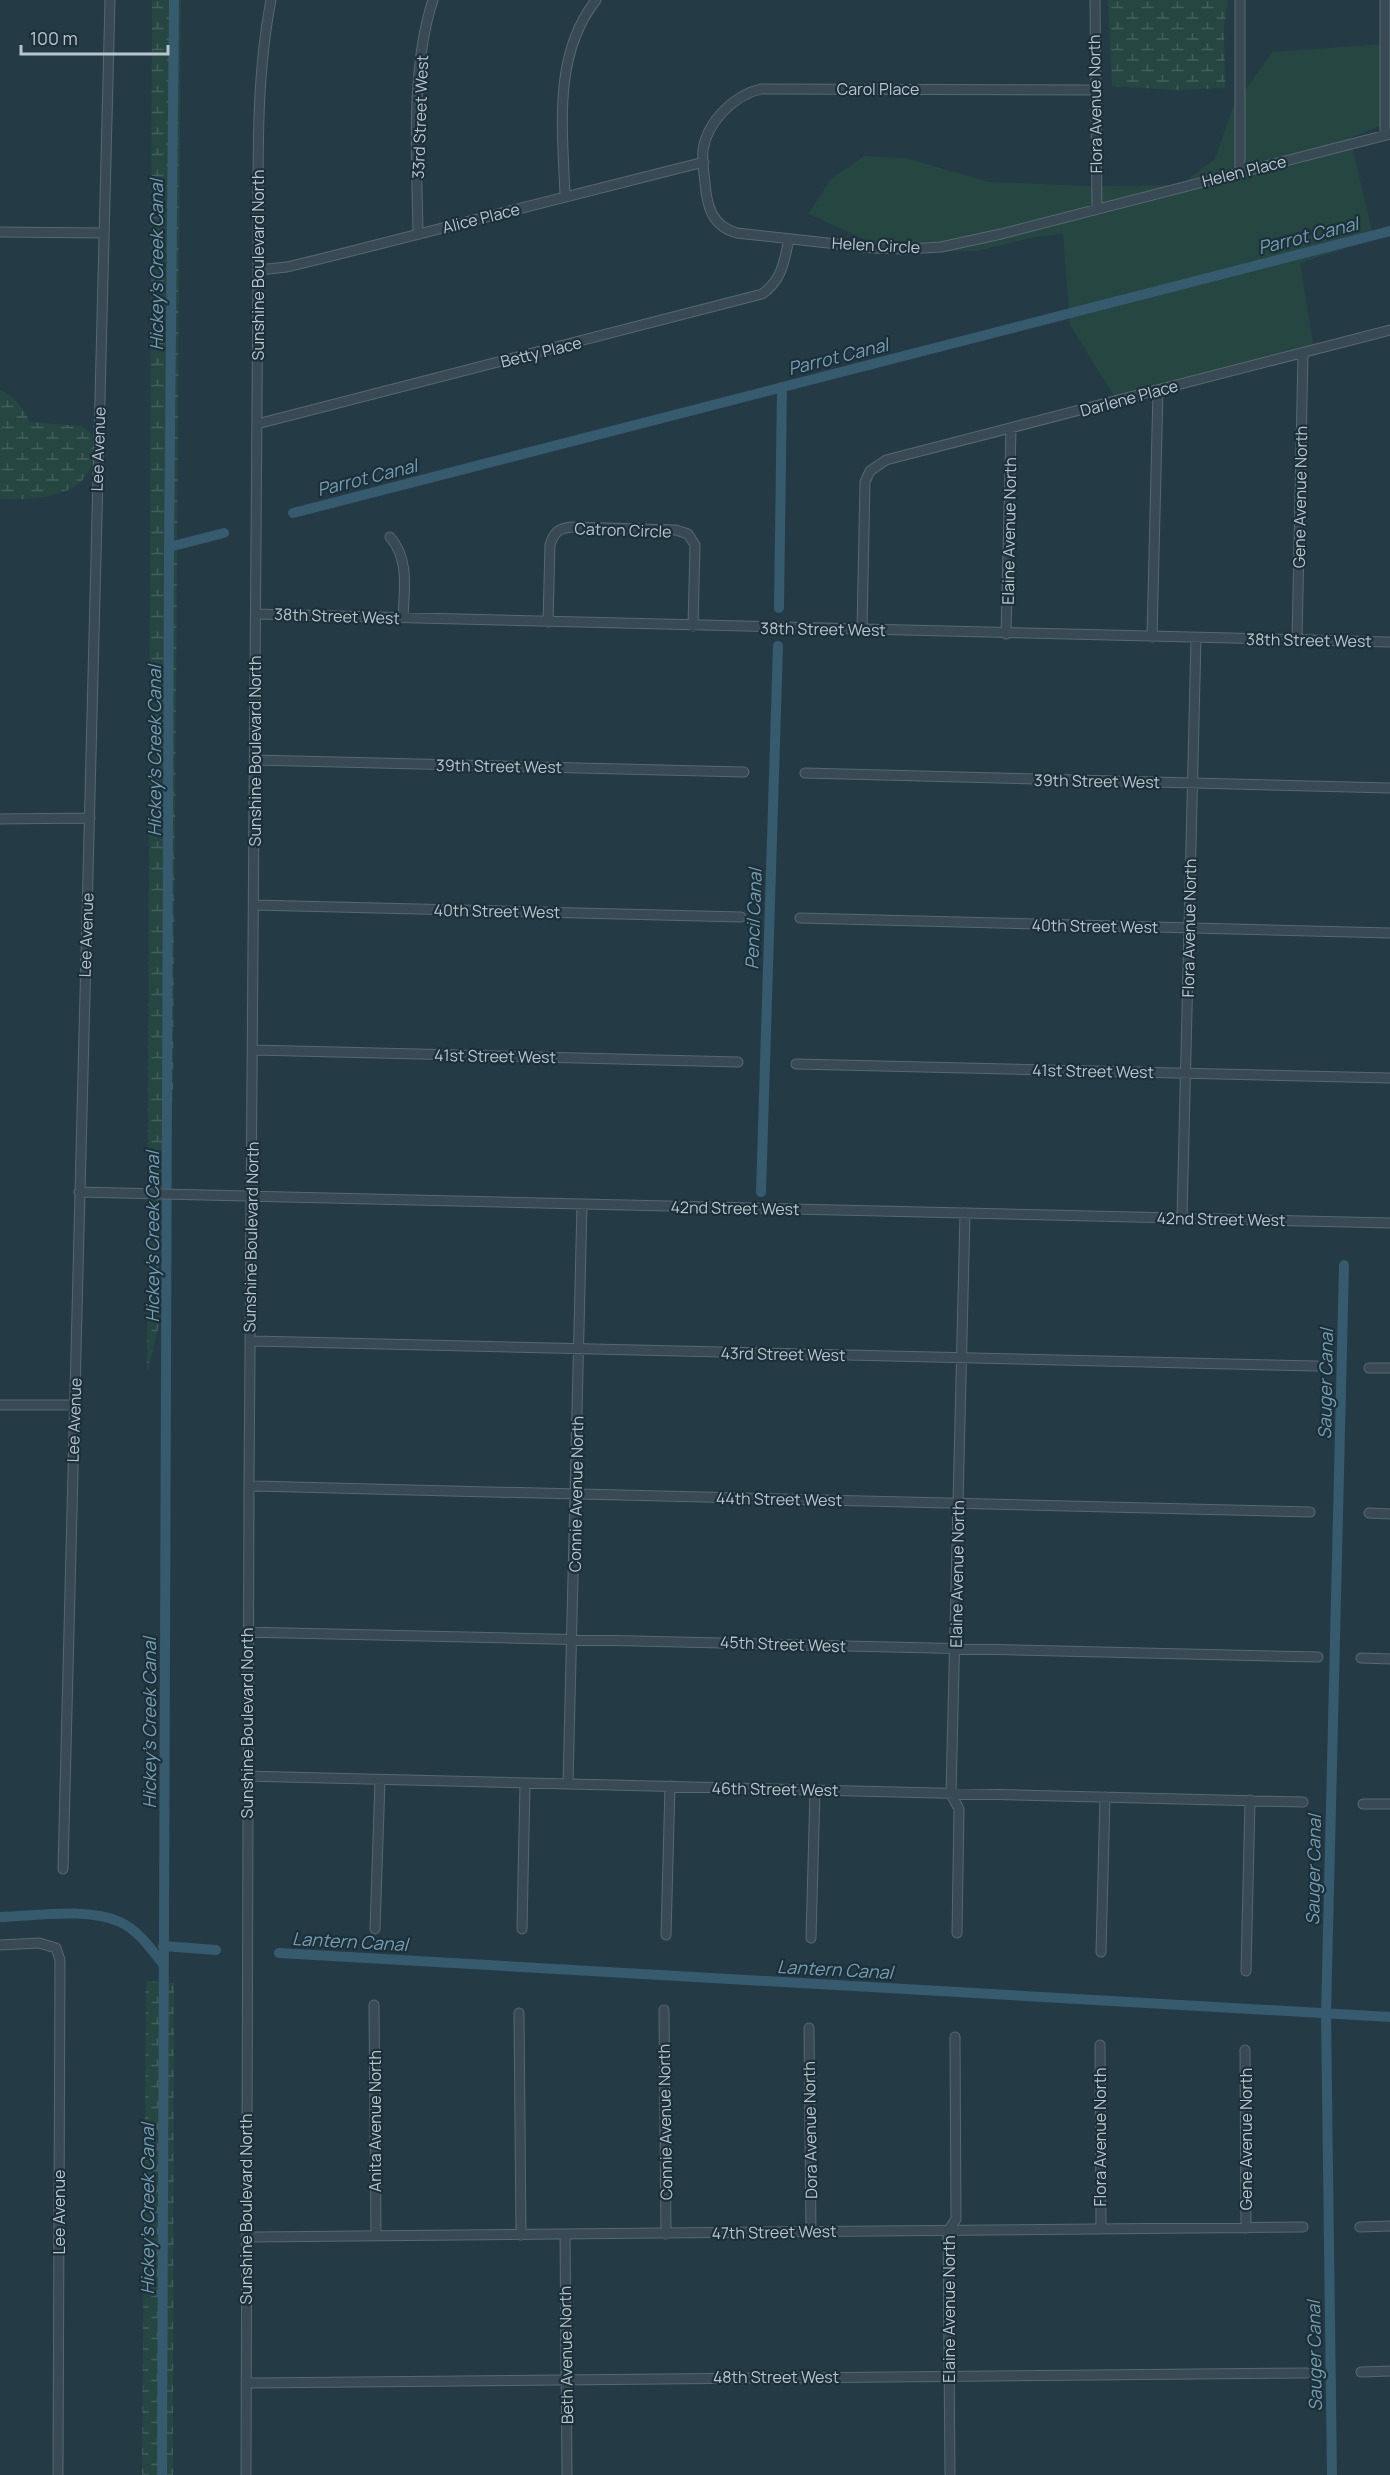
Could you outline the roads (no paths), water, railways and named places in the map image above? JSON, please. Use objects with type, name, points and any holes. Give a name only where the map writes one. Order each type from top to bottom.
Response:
[{"type":"street","name":"Lee Avenue","points":[[63,1869],[110,0]]},
{"type":"street","name":"Sunshine Boulevard North","points":[[246,2475],[247,1776],[258,270],[260,95],[265,36],[271,0]]},
{"type":"street","name":"33rd Street West","points":[[418,234],[418,88],[424,38],[433,0]]},
{"type":"street","points":[[565,196],[563,91],[565,71],[577,33],[596,0]]},
{"type":"street","name":"Flora Avenue North","points":[[1095,0],[1097,209]]},
{"type":"street","points":[[1240,0],[1240,172]]},
{"type":"street","points":[[1385,0],[1388,134]]},
{"type":"street","name":"Carol Place","points":[[704,162],[707,138],[718,118],[741,97],[761,89],[1095,90]]},
{"type":"street","name":"Helen Place","points":[[1097,209],[1388,134]]},
{"type":"street","name":"Alice Place","points":[[258,270],[287,267],[704,162]]},
{"type":"street","name":"Helen Circle","points":[[704,162],[709,210],[714,220],[726,230],[737,233],[873,248],[940,247],[1097,209]]},
{"type":"street","points":[[0,232],[104,234]]},
{"type":"street","name":"Betty Place","points":[[257,424],[762,294],[779,279],[789,239]]},
{"type":"street","name":"Darlene Place","points":[[862,630],[865,482],[870,471],[886,460],[1390,330]]},
{"type":"street","name":"Gene Avenue North","points":[[1297,640],[1303,354]]},
{"type":"street","points":[[1152,637],[1158,391]]},
{"type":"street","name":"Elaine Avenue North","points":[[1006,634],[1011,429]]},
{"type":"street","name":"Catron Circle","points":[[548,622],[550,545],[553,535],[562,528],[572,527],[676,531],[688,534],[695,545],[693,626]]},
{"type":"street","points":[[390,537],[403,557],[403,618]]},
{"type":"street","name":"38th Street West","points":[[256,614],[1390,642]]},
{"type":"street","name":"Flora Avenue North","points":[[1182,1218],[1196,638]]},
{"type":"street","name":"39th Street West","points":[[255,760],[744,772]]},
{"type":"street","name":"39th Street West","points":[[805,773],[1390,788]]},
{"type":"street","points":[[0,819],[90,818]]},
{"type":"street","name":"40th Street West","points":[[254,905],[741,917]]},
{"type":"street","name":"40th Street West","points":[[800,918],[1390,933]]},
{"type":"street","name":"41st Street West","points":[[253,1050],[738,1062]]},
{"type":"street","name":"41st Street West","points":[[796,1064],[1390,1078]]},
{"type":"street","name":"42nd Street West","points":[[80,1192],[1390,1223]]},
{"type":"street","name":"Connie Avenue North","points":[[568,1784],[582,1204]]},
{"type":"street","name":"Elaine Avenue North","points":[[957,1933],[959,1809],[951,1794],[965,1213]]},
{"type":"street","name":"43rd Street West","points":[[250,1341],[1317,1366]]},
{"type":"street","points":[[1369,1368],[1390,1368]]},
{"type":"street","points":[[0,1405],[75,1405]]},
{"type":"street","name":"44th Street West","points":[[249,1486],[1310,1512]]},
{"type":"street","points":[[1369,1513],[1390,1514]]},
{"type":"street","name":"45th Street West","points":[[248,1632],[1318,1658]]},
{"type":"street","points":[[1361,1658],[1390,1659]]},
{"type":"street","name":"46th Street West","points":[[247,1776],[1303,1802]]},
{"type":"street","points":[[375,1929],[380,1780]]},
{"type":"street","points":[[522,1929],[525,1783]]},
{"type":"street","points":[[666,1935],[670,1786]]},
{"type":"street","points":[[812,1938],[815,1790]]},
{"type":"street","points":[[1101,1952],[1105,1797]]},
{"type":"street","points":[[1246,1971],[1250,1800]]},
{"type":"street","points":[[1363,1804],[1390,1804]]},
{"type":"street","name":"Lee Avenue","points":[[0,1944],[39,1943],[56,1948],[60,1960],[58,2475]]},
{"type":"street","name":"Anita Avenue North","points":[[374,2005],[376,2236]]},
{"type":"street","name":"Connie Avenue North","points":[[664,2010],[666,2234]]},
{"type":"street","points":[[519,2013],[521,2235]]},
{"type":"street","name":"Dora Avenue North","points":[[809,2028],[811,2232]]},
{"type":"street","name":"Elaine Avenue North","points":[[950,2475],[948,2230],[956,2219],[955,2037]]},
{"type":"street","name":"Flora Avenue North","points":[[1100,2045],[1101,2229]]},
{"type":"street","name":"Gene Avenue North","points":[[1245,2050],[1246,2228]]},
{"type":"street","points":[[1360,2227],[1390,2226]]},
{"type":"street","name":"47th Street West","points":[[246,2237],[1303,2227]]},
{"type":"street","name":"Beth Avenue North","points":[[565,2234],[567,2475]]},
{"type":"street","points":[[1361,2372],[1390,2371]]},
{"type":"street","name":"48th Street West","points":[[246,2383],[1307,2373]]},
{"type":"waterway","name":"Hickey's Creek Canal","points":[[162,2475],[169,547],[174,0]]},
{"type":"waterway","name":"Parrot Canal","points":[[293,513],[1390,231]]},
{"type":"waterway","name":"Pencil Canal","points":[[779,608],[782,387]]},
{"type":"waterway","name":"Parrot Canal","points":[[169,547],[224,533]]},
{"type":"waterway","name":"Pencil Canal","points":[[761,1192],[778,646]]},
{"type":"waterway","name":"Sauger Canal","points":[[1332,2475],[1326,2014],[1344,1265]]},
{"type":"waterway","points":[[0,1917],[45,1914],[107,1917],[133,1930],[163,1964]]},
{"type":"waterway","name":"Lantern Canal","points":[[163,1946],[216,1950]]},
{"type":"waterway","name":"Lantern Canal","points":[[279,1953],[1390,2017]]}]
